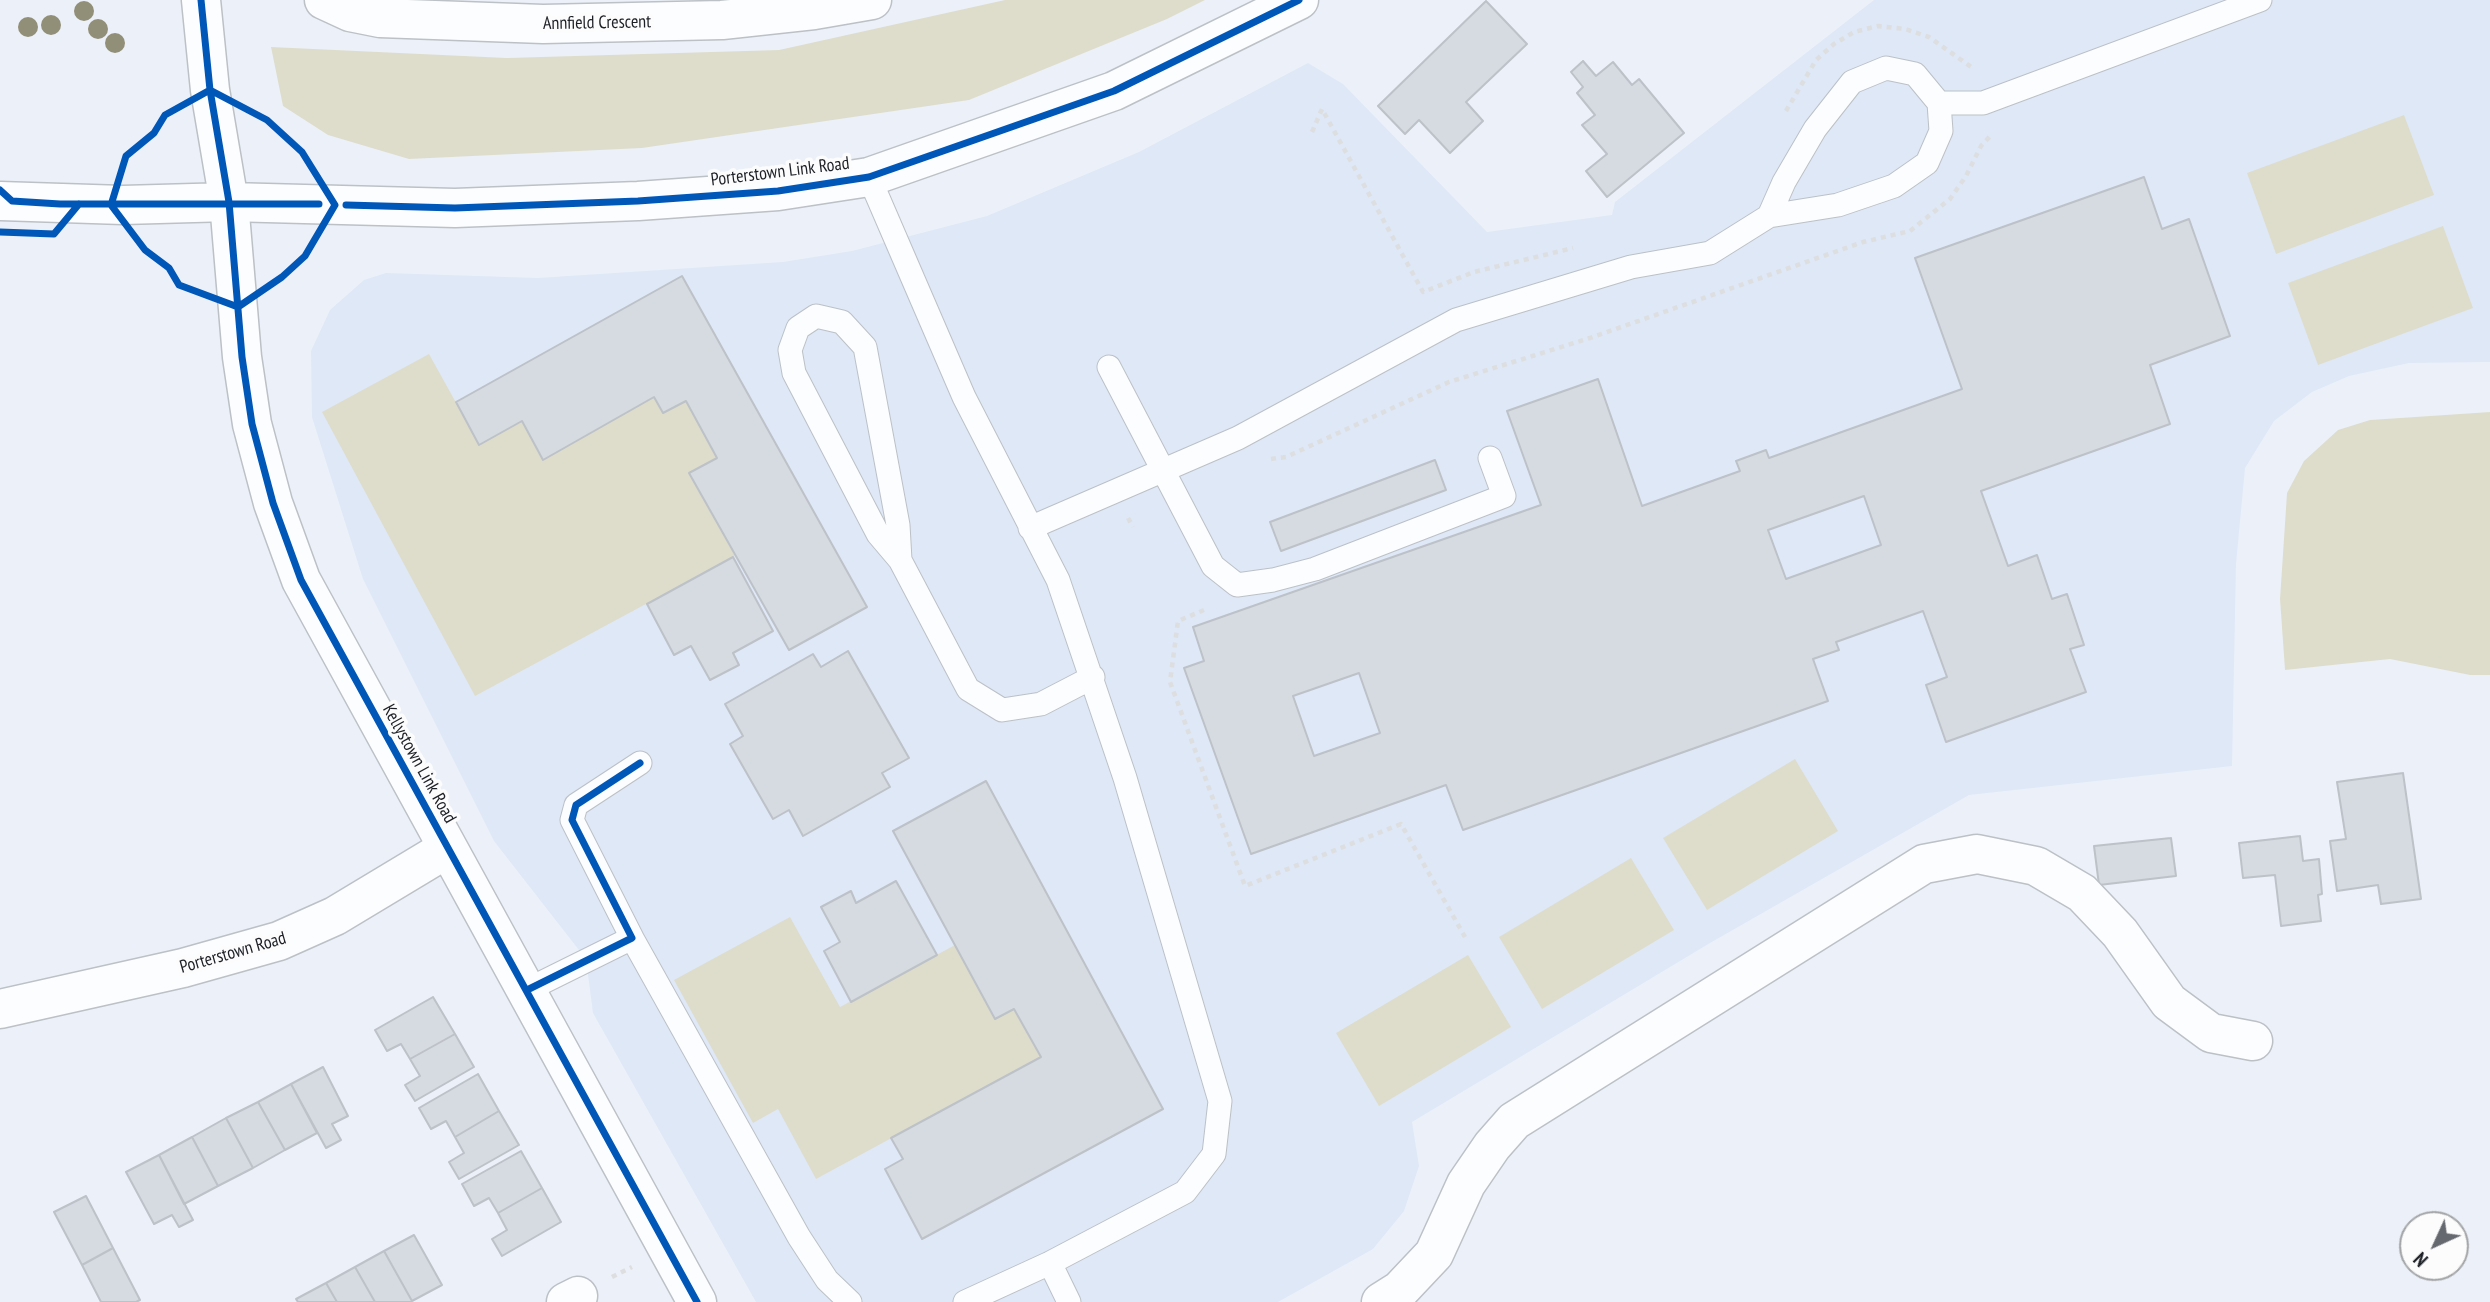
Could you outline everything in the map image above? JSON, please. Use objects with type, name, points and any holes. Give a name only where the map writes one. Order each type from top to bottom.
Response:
[{"type":"street","name":"Kellystown Link Road","points":[[201,0],[210,90],[229,202],[242,357],[252,424],[273,503],[300,580],[696,1302]]},
{"type":"street","name":"Annfield Crescent","points":[[324,0],[349,12],[380,18],[542,24],[682,11],[761,17],[872,0]]},
{"type":"street","name":"Porterstown Link Road","points":[[0,201],[123,205],[229,202],[455,208],[599,203],[778,191],[869,177],[1114,91],[1299,0]]},
{"type":"street","name":"Porterstown Road","points":[[0,1009],[183,968],[279,942],[335,916],[448,848]]},
{"type":"street","points":[[1381,1302],[1400,1290],[1434,1254],[1466,1184],[1492,1146],[1514,1121],[1924,864],[1977,854],[2036,866],[2082,893],[2120,933],[2169,1002],[2210,1033],[2253,1041]]},
{"type":"lane","points":[[1939,103],[1983,103],[2260,0]]},
{"type":"lane","points":[[1030,528],[1062,512],[1165,472],[1238,438],[1457,320],[1631,267],[1710,253],[1769,216],[1838,205],[1894,186],[1927,163],[1941,131],[1939,103],[1915,74],[1886,68],[1852,82],[1815,129],[1784,181],[1769,216]]},
{"type":"lane","points":[[869,177],[964,397],[1058,580],[1093,677],[1220,1101],[1214,1154],[1185,1192],[1050,1263],[965,1302]]},
{"type":"lane","points":[[900,561],[898,525],[865,347],[842,322],[816,316],[798,328],[790,350],[794,373],[878,534],[900,561],[968,689],[1002,710],[1041,704],[1093,677]]},
{"type":"lane","points":[[1110,367],[1213,566],[1237,585],[1273,580],[1315,569],[1504,496],[1490,458]]},
{"type":"lane","points":[[640,763],[576,805],[572,820],[632,938],[799,1237],[827,1280],[850,1302]]},
{"type":"lane","points":[[527,990],[632,938]]},
{"type":"lane","points":[[1050,1263],[1069,1302]]},
{"type":"path","points":[[1785,112],[1816,60],[1834,44],[1854,32],[1878,26],[1905,29],[1929,37],[1967,67]]},
{"type":"path","points":[[1312,132],[1322,109],[1423,292],[1474,272],[1575,247]]},
{"type":"path","points":[[1266,460],[1286,457],[1449,382],[1590,338],[1863,242],[1910,231],[1950,199],[1966,176],[1980,146]]},
{"type":"path","points":[[1204,610],[1178,621],[1170,682],[1245,887],[1401,824],[1465,937]]},
{"type":"path","points":[[572,1299],[667,1248]]},
{"type":"shaded area","points":[[1874,0],[2490,0],[2490,362],[2409,363],[2349,376],[2312,392],[2274,421],[2245,468],[2236,564],[2232,766],[1969,795],[1710,943],[1412,1122],[1419,1166],[1404,1211],[1373,1249],[1278,1302],[756,1302],[593,1013],[586,959],[494,841],[363,579],[312,417],[311,351],[330,310],[364,280],[386,273],[538,278],[783,262],[852,251],[987,216],[1139,152],[1308,63],[1343,84],[1487,232],[1612,215],[1615,202]]},
{"type":"green space","points":[[1005,0],[1205,0],[1167,19],[969,100],[642,148],[409,159],[328,135],[283,106],[271,47],[507,58],[779,50]]},
{"type":"green space","points":[[2404,115],[2434,195],[2276,254],[2247,173]]},
{"type":"green space","points":[[2443,226],[2473,308],[2318,365],[2288,283]]},
{"type":"green space","points":[[429,354],[479,444],[522,421],[543,459],[654,397],[664,413],[686,401],[717,458],[689,473],[735,556],[475,696],[322,412]]},
{"type":"green space","points":[[2490,412],[2490,675],[2470,675],[2390,659],[2285,670],[2280,599],[2287,493],[2304,461],[2338,430],[2370,420]]},
{"type":"green space","points":[[1795,759],[1838,831],[1707,910],[1663,838]]},
{"type":"green space","points":[[1631,858],[1674,930],[1542,1009],[1499,937]]},
{"type":"green space","points":[[790,917],[840,1007],[955,945],[995,1019],[1014,1009],[1041,1057],[816,1179],[778,1109],[753,1123],[674,980]]},
{"type":"green space","points":[[1468,955],[1511,1027],[1379,1106],[1336,1033]]},
{"type":"building","points":[[1486,1],[1527,44],[1466,102],[1483,121],[1450,153],[1419,120],[1405,134],[1378,106]]},
{"type":"building","points":[[1583,61],[1596,76],[1613,62],[1632,85],[1639,79],[1684,133],[1607,197],[1586,171],[1607,154],[1582,125],[1595,115],[1577,93],[1583,87],[1571,72]]},
{"type":"building","points":[[2144,177],[2162,229],[2189,219],[2230,336],[2150,365],[2170,424],[1981,491],[2008,566],[2037,555],[2052,599],[2067,594],[2084,645],[2070,649],[2086,692],[1946,742],[1926,685],[1947,677],[1923,611],[1836,642],[1839,650],[1813,659],[1828,701],[1463,830],[1446,785],[1251,854],[1184,668],[1204,661],[1193,627],[1541,505],[1507,411],[1598,379],[1642,506],[1740,471],[1736,461],[1766,450],[1769,458],[1962,389],[1915,258]],"holes":[[[1864,496],[1881,545],[1786,579],[1768,530]],[[1359,673],[1380,733],[1314,756],[1293,696]]]},
{"type":"building","points":[[682,276],[867,607],[789,650],[689,473],[717,458],[686,401],[663,413],[654,397],[543,460],[522,421],[479,445],[456,402]]},
{"type":"building","points":[[1435,460],[1446,490],[1281,551],[1270,522]]},
{"type":"building","points":[[733,557],[773,631],[733,653],[739,665],[710,680],[691,646],[674,655],[647,604]]},
{"type":"building","points":[[848,651],[909,758],[882,773],[890,787],[803,836],[789,810],[773,819],[730,744],[743,736],[725,704],[813,654],[821,667]]},
{"type":"building","points":[[2403,773],[2421,899],[2381,904],[2378,885],[2337,891],[2330,841],[2346,839],[2337,782]]},
{"type":"building","points":[[986,781],[1163,1109],[922,1239],[885,1169],[903,1159],[891,1138],[1041,1057],[1014,1009],[995,1019],[893,831]]},
{"type":"building","points":[[2300,836],[2303,861],[2319,859],[2322,894],[2318,895],[2321,921],[2281,926],[2275,875],[2243,878],[2239,843]]},
{"type":"building","points":[[2171,838],[2176,876],[2099,885],[2094,846]]},
{"type":"building","points":[[896,881],[937,955],[851,1002],[824,951],[840,942],[821,907],[851,891],[856,903]]},
{"type":"building","points":[[433,997],[455,1034],[410,1059],[401,1044],[387,1051],[375,1030]]},
{"type":"building","points":[[455,1034],[474,1067],[415,1101],[405,1085],[420,1076],[410,1059]]},
{"type":"building","points":[[323,1067],[348,1116],[332,1124],[341,1140],[326,1148],[291,1084]]},
{"type":"building","points":[[478,1074],[499,1111],[455,1137],[446,1121],[431,1129],[419,1108]]},
{"type":"building","points":[[291,1084],[317,1133],[285,1150],[258,1102]]},
{"type":"building","points":[[258,1102],[285,1150],[253,1168],[226,1118]]},
{"type":"building","points":[[499,1111],[519,1145],[459,1179],[449,1162],[464,1153],[455,1137]]},
{"type":"building","points":[[226,1118],[253,1168],[218,1186],[192,1137]]},
{"type":"building","points":[[192,1137],[218,1186],[184,1204],[159,1155]]},
{"type":"building","points":[[521,1151],[542,1188],[498,1213],[489,1198],[474,1206],[462,1184]]},
{"type":"building","points":[[159,1155],[193,1220],[179,1227],[172,1215],[154,1224],[126,1172]]},
{"type":"building","points":[[542,1188],[561,1222],[502,1256],[492,1239],[507,1230],[498,1213]]},
{"type":"building","points":[[86,1196],[113,1248],[82,1265],[54,1212]]},
{"type":"building","points":[[414,1235],[442,1285],[412,1301],[384,1251]]},
{"type":"building","points":[[113,1248],[140,1300],[136,1302],[101,1302],[82,1265]]},
{"type":"building","points":[[384,1251],[411,1302],[375,1302],[355,1267]]},
{"type":"building","points":[[355,1267],[375,1302],[337,1302],[326,1283]]},
{"type":"building","points":[[326,1283],[337,1302],[298,1302],[296,1299]]},
{"type":"cycle path","points":[[201,0],[210,90],[229,202],[242,357],[252,424],[273,503],[301,580],[697,1302]]},
{"type":"cycle path","points":[[346,205],[455,208],[638,201],[778,191],[869,177],[1114,91],[1299,0]]},
{"type":"cycle path","points":[[210,90],[267,120],[302,152],[335,205],[305,256],[282,277],[238,307],[179,285],[169,268],[145,250],[111,205],[126,156],[154,133],[165,115],[210,90]]},
{"type":"cycle path","points":[[0,190],[12,201],[60,204],[319,204]]},
{"type":"cycle path","points":[[0,232],[54,234],[79,204]]},
{"type":"cycle path","points":[[527,990],[632,938],[572,820],[576,805],[640,763]]}]
